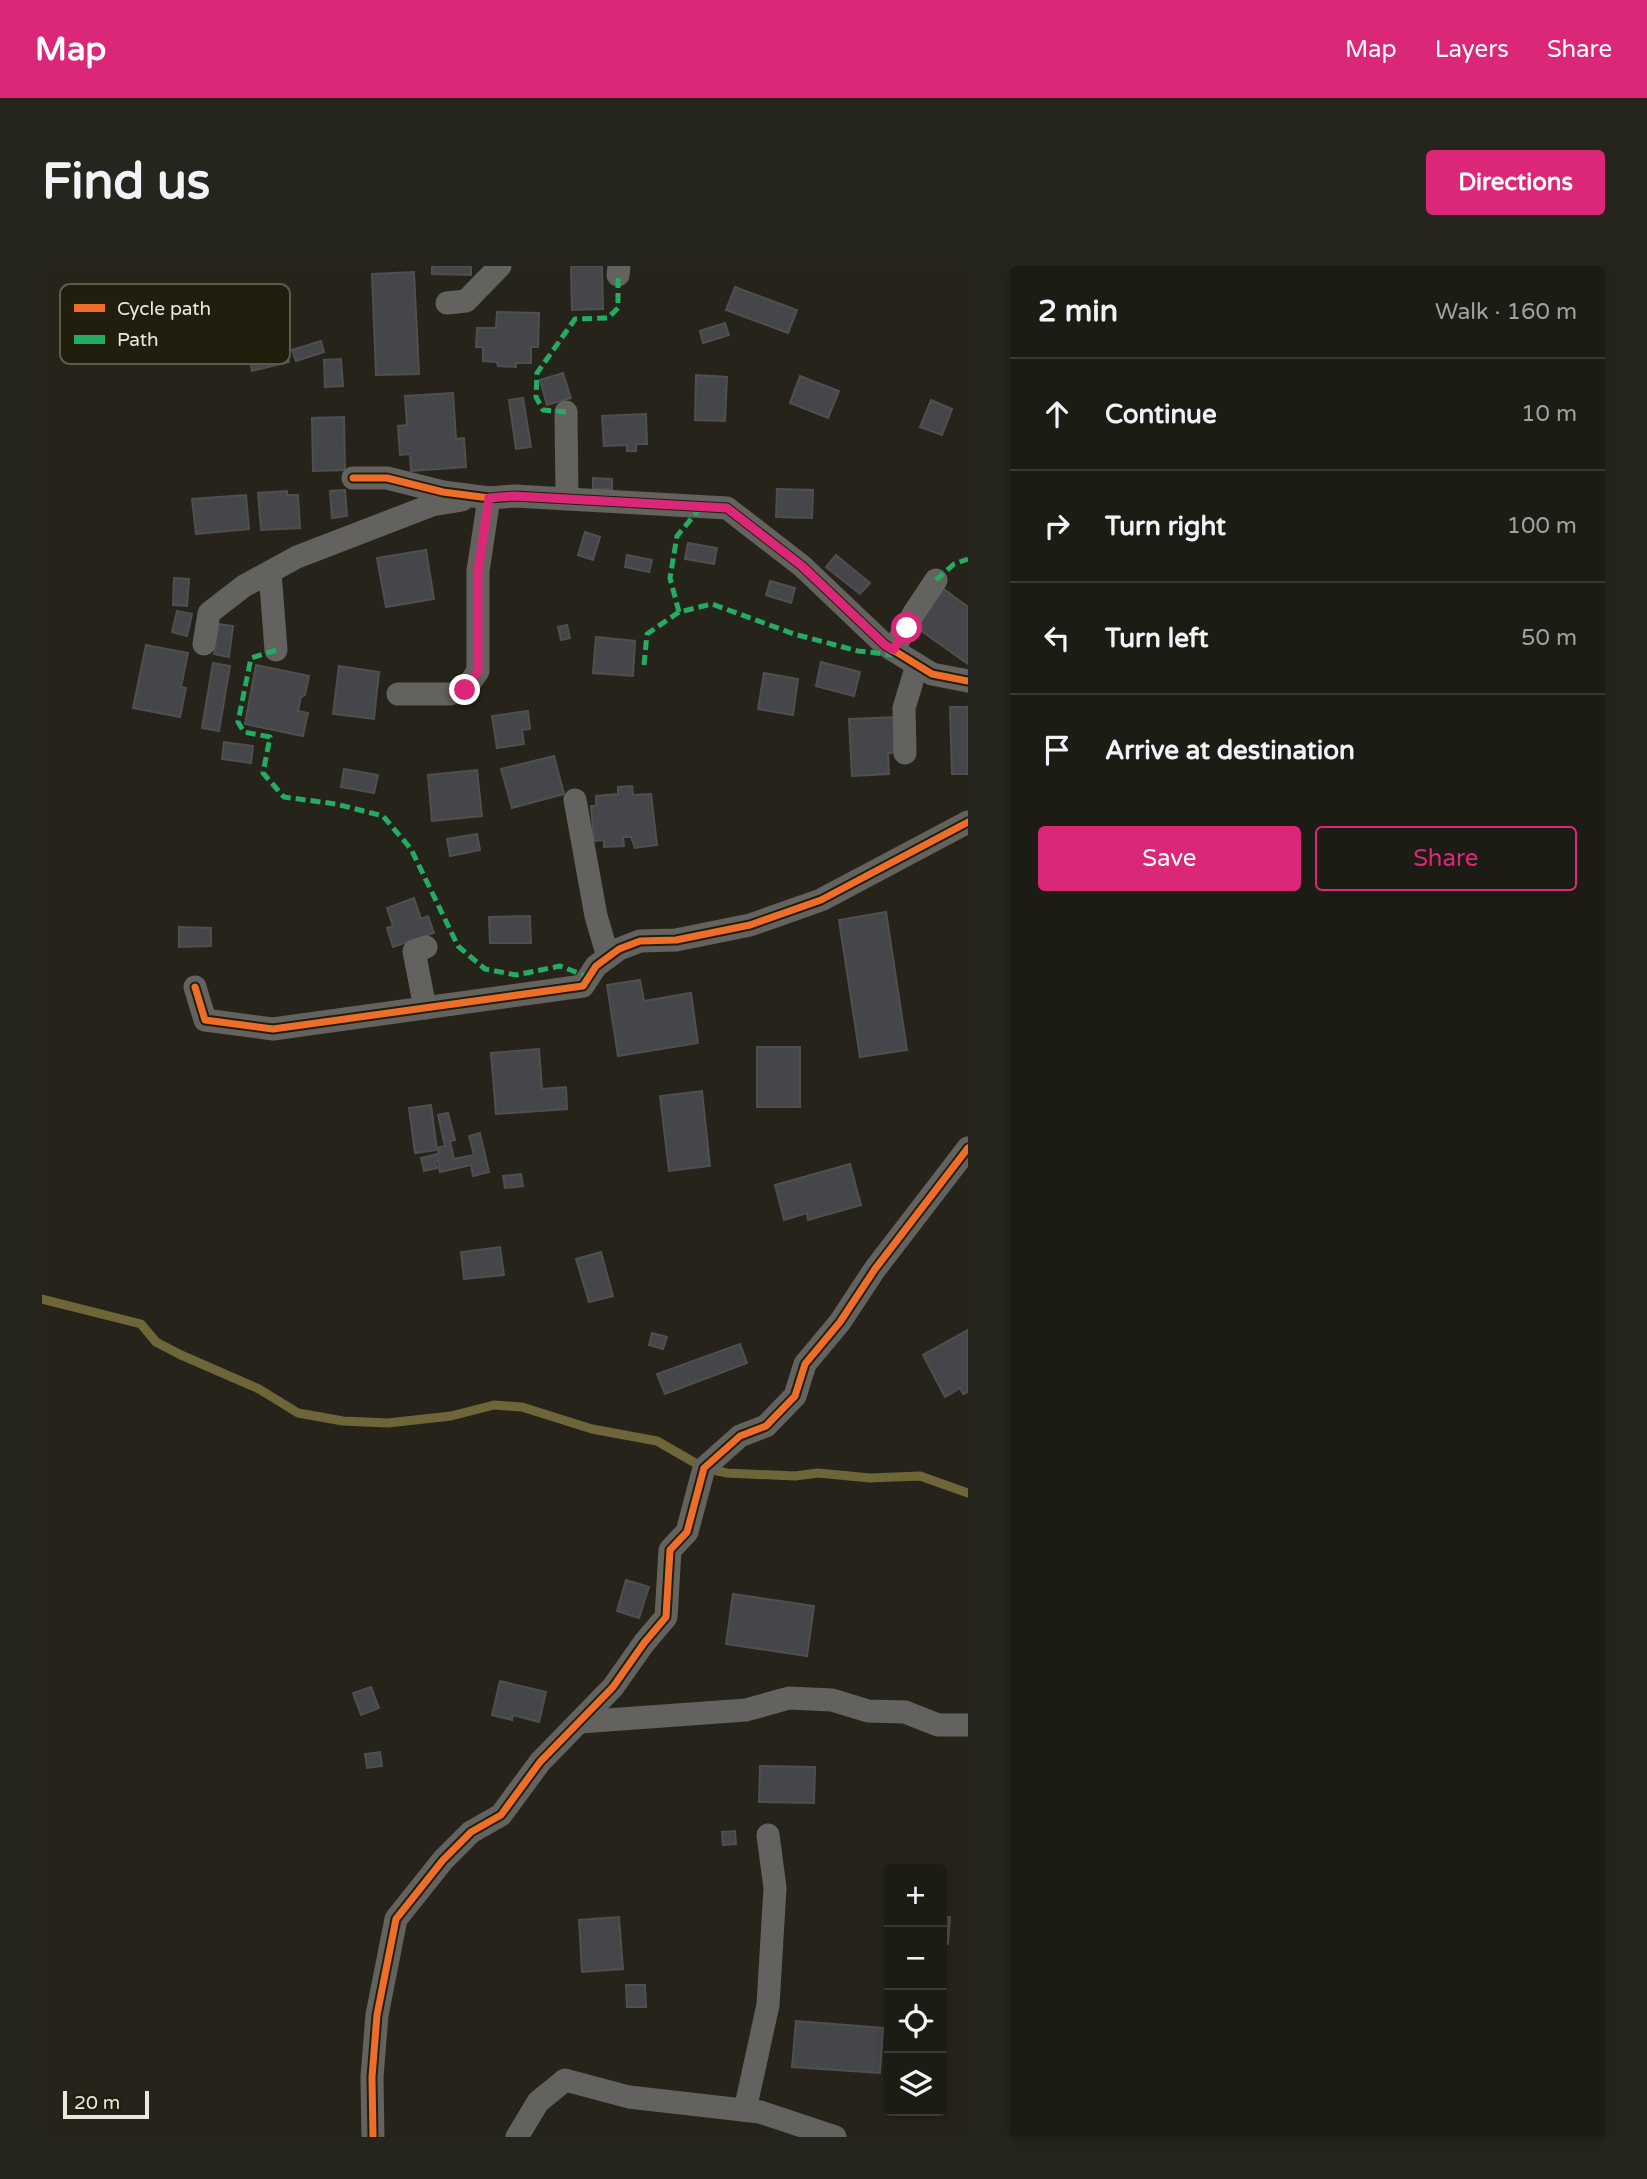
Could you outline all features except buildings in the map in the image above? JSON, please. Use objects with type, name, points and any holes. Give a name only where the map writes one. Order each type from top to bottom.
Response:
[{"type":"street","points":[[447,303],[466,301],[499,266]]},
{"type":"street","points":[[566,412],[567,499]]},
{"type":"street","points":[[353,478],[387,478],[443,492],[484,498]]},
{"type":"street","points":[[204,644],[209,613],[244,586],[322,547],[432,505],[514,496],[727,508],[802,566],[885,645],[932,674],[968,681]]},
{"type":"street","points":[[398,694],[450,694],[465,690],[478,671],[478,571],[484,498]]},
{"type":"street","points":[[270,572],[276,650]]},
{"type":"street","points":[[893,650],[936,580]]},
{"type":"street","points":[[905,753],[904,708],[917,665]]},
{"type":"street","points":[[575,800],[596,916],[608,957]]},
{"type":"street","points":[[195,987],[205,1020],[273,1029],[583,986],[596,966],[618,948],[640,941],[676,940],[750,925],[821,900],[968,822]]},
{"type":"street","points":[[425,1008],[414,951],[426,947]]},
{"type":"street","points":[[373,2137],[372,2077],[377,2015],[396,1919],[443,1860],[471,1832],[501,1815],[540,1762],[613,1687],[644,1643],[666,1618],[670,1550],[687,1532],[695,1493],[704,1468],[740,1436],[766,1426],[794,1396],[805,1364],[840,1322],[875,1269],[968,1149]]},
{"type":"street","points":[[580,1722],[746,1710],[789,1698],[832,1700],[868,1712],[905,1712],[938,1726],[968,1725]]},
{"type":"street","points":[[745,2110],[768,2005],[775,1888],[768,1835]]},
{"type":"street","points":[[517,2137],[538,2102],[565,2080],[629,2097],[760,2112],[835,2137]]},
{"type":"waterway","points":[[42,1299],[141,1324],[156,1342],[259,1389],[298,1413],[343,1421],[388,1423],[451,1416],[494,1405],[522,1407],[592,1429],[657,1441],[704,1468],[727,1473],[795,1476],[818,1473],[870,1478],[920,1476],[968,1493]]},
{"type":"marked path","points":[[566,412],[543,410],[536,397],[537,373],[575,319],[608,318],[618,308],[618,275]]},
{"type":"marked path","points":[[679,612],[670,578],[677,536],[701,507]]},
{"type":"marked path","points":[[936,580],[954,564],[968,559]]},
{"type":"marked path","points":[[644,665],[647,634],[679,612],[712,604],[794,634],[858,651],[895,655]]},
{"type":"marked path","points":[[276,650],[251,658],[238,722],[244,732],[270,737],[263,773],[284,797],[336,804],[383,816],[411,849],[458,946],[485,969],[516,975],[560,966],[589,977]]},
{"type":"cycle path","points":[[353,478],[387,478],[443,492],[489,498],[515,496],[727,508],[802,566],[885,645],[932,674],[968,681]]},
{"type":"cycle path","points":[[195,987],[205,1020],[273,1029],[583,986],[596,966],[619,949],[640,941],[676,940],[750,925],[821,900],[968,822]]},
{"type":"cycle path","points":[[373,2137],[372,2077],[377,2015],[396,1919],[443,1860],[471,1832],[501,1815],[540,1762],[613,1687],[666,1617],[670,1550],[687,1532],[704,1468],[740,1436],[766,1426],[795,1396],[805,1364],[840,1322],[875,1269],[968,1148]]},
{"type":"route","points":[[465,690],[478,671],[478,571],[489,498],[514,496],[727,508],[802,566],[885,645],[893,650],[907,628]]}]
